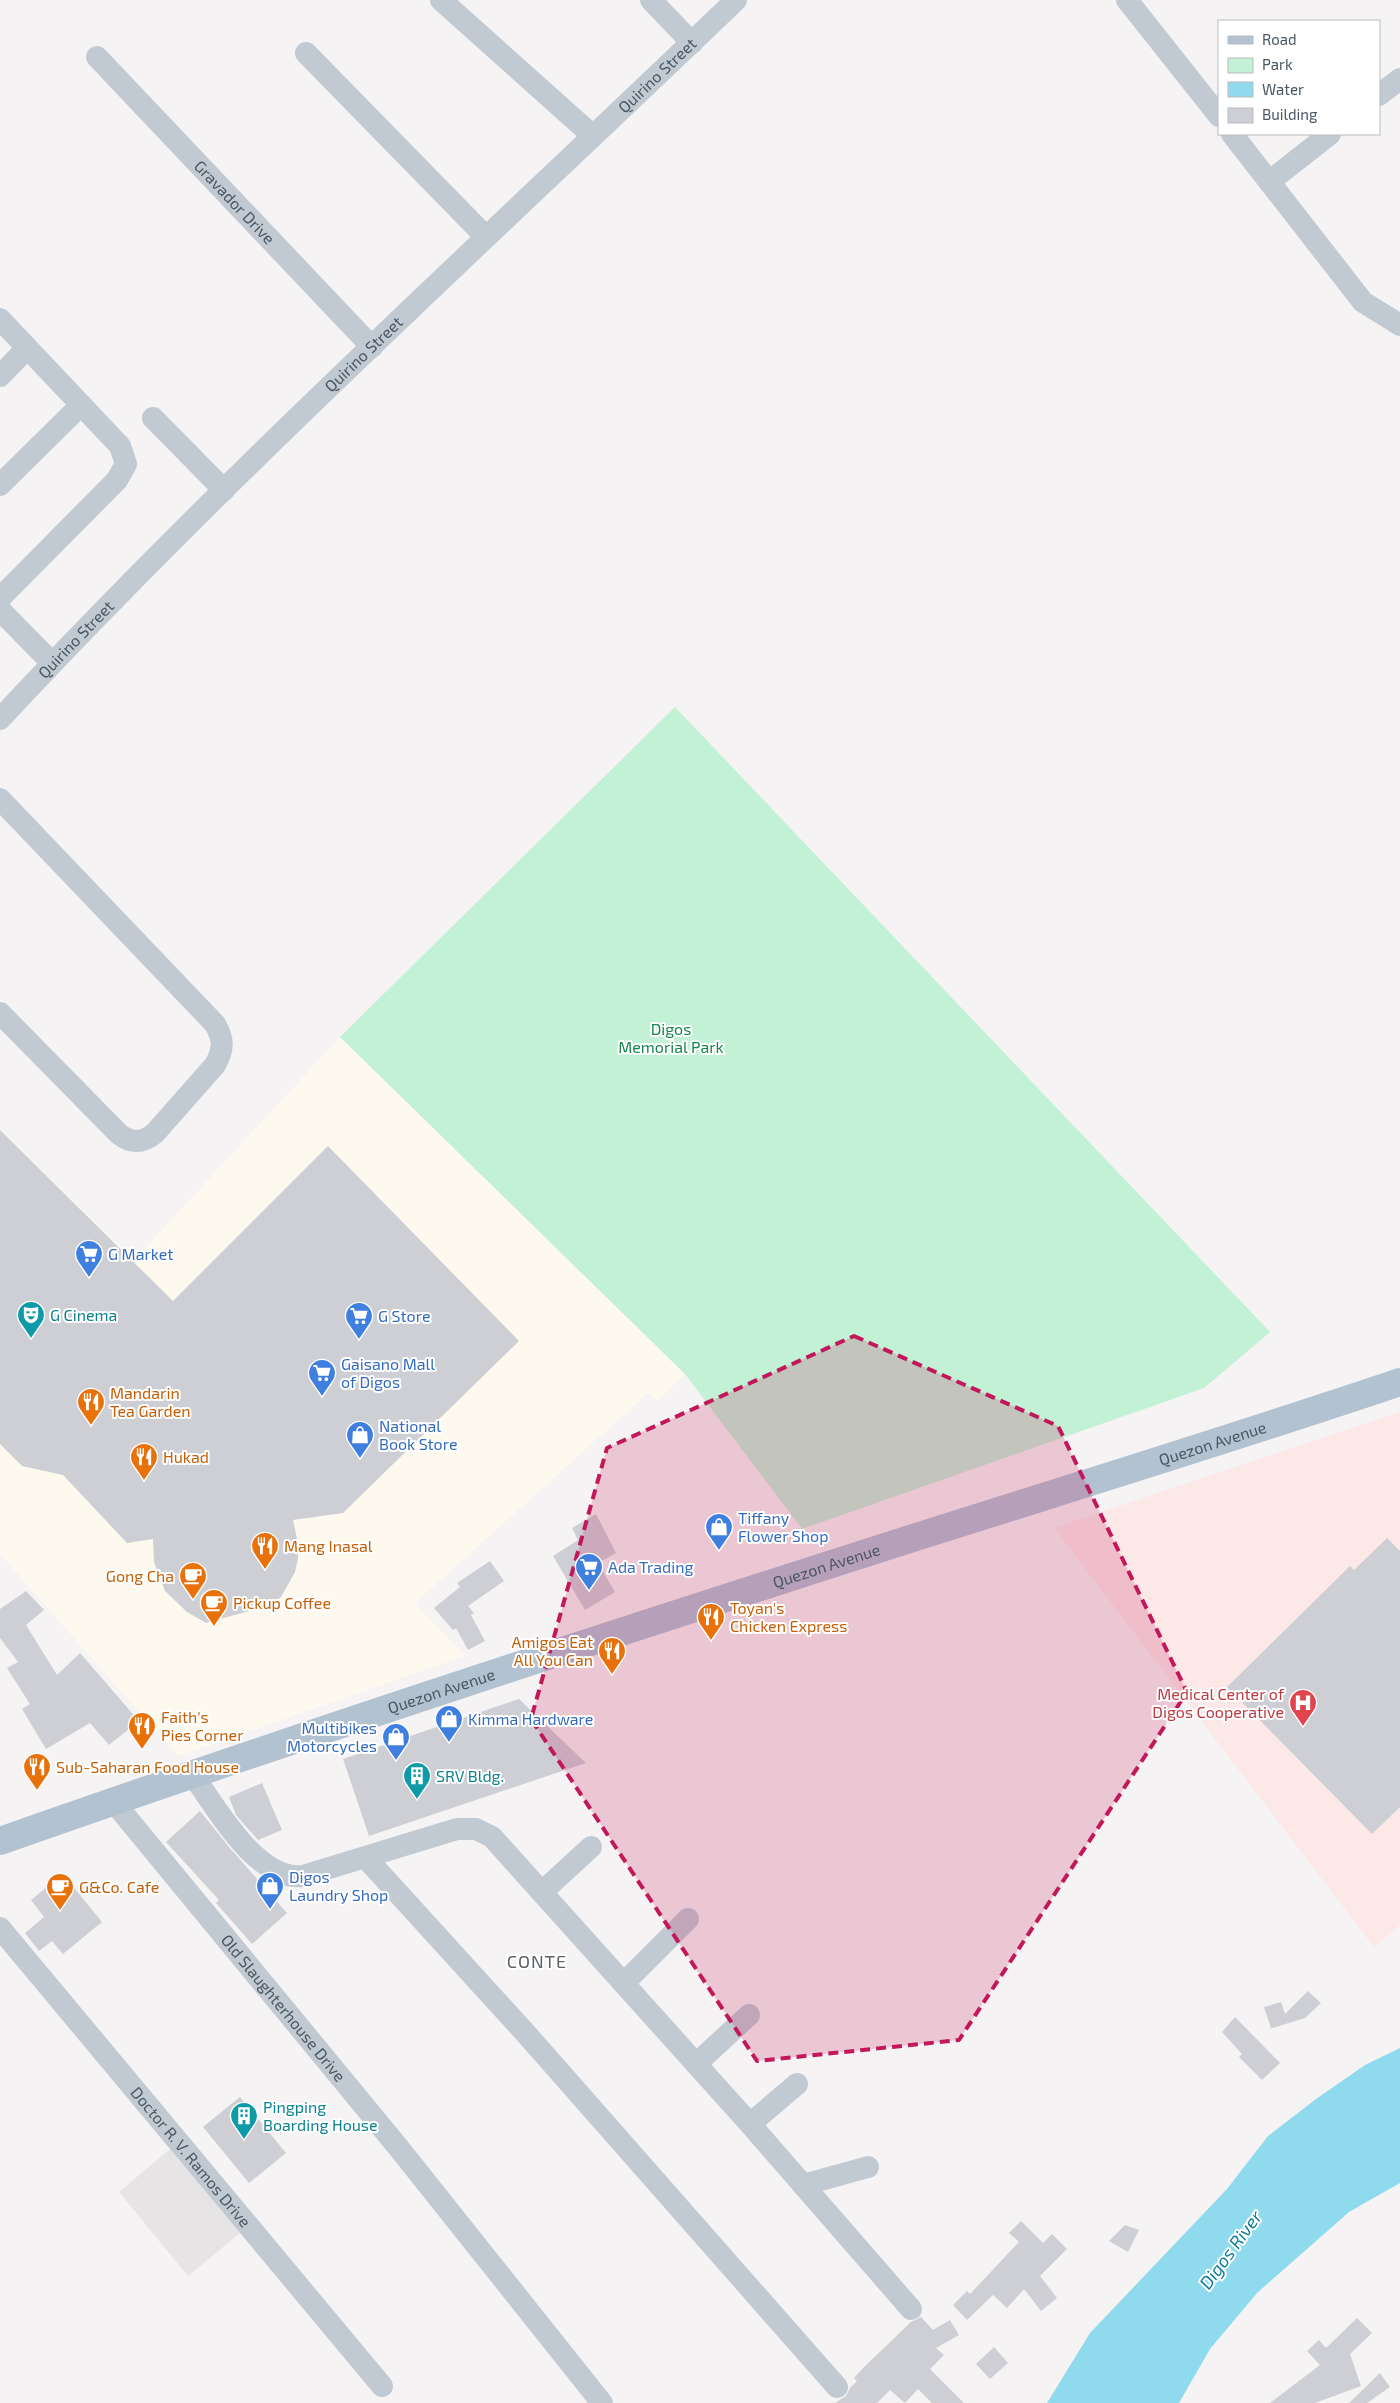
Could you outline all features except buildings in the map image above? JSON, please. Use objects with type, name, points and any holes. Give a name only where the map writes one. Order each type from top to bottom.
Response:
[{"type":"main road","name":"Quezon Avenue","points":[[0,1841],[466,1681],[1234,1438],[1400,1382]]},
{"type":"street","points":[[441,0],[593,136]]},
{"type":"street","points":[[651,0],[692,43]]},
{"type":"street","name":"Quirino Street","points":[[0,719],[224,490],[736,0]]},
{"type":"street","points":[[1127,0],[1218,115]]},
{"type":"street","points":[[306,53],[486,238]]},
{"type":"street","name":"Gravador Drive","points":[[97,57],[372,347]]},
{"type":"street","points":[[1380,94],[1400,78]]},
{"type":"street","points":[[1233,135],[1363,302],[1400,325]]},
{"type":"street","points":[[1270,181],[1329,135]]},
{"type":"street","points":[[0,319],[120,446],[126,464],[123,472],[0,598]]},
{"type":"street","points":[[0,376],[27,348]]},
{"type":"street","points":[[0,485],[81,405]]},
{"type":"street","points":[[153,418],[224,490]]},
{"type":"street","points":[[0,610],[52,664]]},
{"type":"street","points":[[0,799],[215,1024],[221,1035],[222,1052],[215,1065],[155,1133],[145,1140],[134,1142],[119,1134],[0,1013]]},
{"type":"street","points":[[192,1774],[247,1848],[259,1860],[277,1873],[292,1877],[302,1876],[366,1858],[457,1829],[482,1830],[497,1841],[750,2124],[911,2309]]},
{"type":"street","name":"Old Slaughterhouse Drive","points":[[113,1801],[398,2147],[602,2403]]},
{"type":"street","points":[[542,1892],[591,1846]]},
{"type":"street","points":[[366,1858],[529,2037],[837,2387]]},
{"type":"street","points":[[624,1983],[688,1920]]},
{"type":"street","name":"Doctor R. V. Ramos Drive","points":[[0,1928],[382,2386]]},
{"type":"street","points":[[696,2064],[749,2014]]},
{"type":"street","points":[[750,2124],[797,2084]]},
{"type":"street","points":[[803,2185],[868,2167]]},
{"type":"highlighted area","points":[[854,1336],[1058,1426],[1187,1692],[959,2040],[757,2061],[531,1719],[607,1448]]},
{"type":"shaded area","name":"Gaisano Mall of Digos","points":[[340,1037],[685,1374],[658,1401],[648,1393],[415,1603],[465,1656],[178,1756],[0,1554],[0,1130],[134,1260]]},
{"type":"shaded area","name":"Medical Center of Digos Cooperative","points":[[1400,1412],[1400,1925],[1374,1947],[1054,1528]]},
{"type":"shaded area","points":[[170,2149],[240,2233],[188,2276],[119,2192]]},
{"type":"green space","name":"Digos Memorial Park","points":[[675,707],[1270,1332],[1204,1388],[802,1529],[685,1374],[340,1037]]},
{"type":"water","name":"Digos River","points":[[1400,2048],[1400,2183],[1349,2212],[1257,2293],[1210,2349],[1179,2403],[1047,2403],[1090,2333],[1227,2189],[1268,2136],[1316,2099],[1365,2065]]},
{"type":"place","name":"G Market","points":[[89,1278]]},
{"type":"place","name":"G Cinema","points":[[31,1339]]},
{"type":"place","name":"G Store","points":[[359,1340]]},
{"type":"place","name":"Gaisano Mall of Digos","points":[[322,1397]]},
{"type":"place","name":"Mandarin Tea Garden","points":[[91,1426]]},
{"type":"place","name":"National Book Store","points":[[360,1459]]},
{"type":"place","name":"Hukad","points":[[144,1481]]},
{"type":"place","name":"Tiffany Flower Shop","points":[[719,1551]]},
{"type":"place","name":"Mang Inasal","points":[[265,1570]]},
{"type":"place","name":"Ada Trading","points":[[589,1591]]},
{"type":"place","name":"Gong Cha","points":[[193,1600]]},
{"type":"place","name":"Pickup Coffee","points":[[214,1627]]},
{"type":"place","name":"Toyan's Chicken Express","points":[[711,1641]]},
{"type":"place","name":"Amigos Eat All You Can","points":[[612,1675]]},
{"type":"place","name":"Medical Center of Digos Cooperative","points":[[1303,1727]]},
{"type":"place","name":"Kimma Hardware","points":[[449,1743]]},
{"type":"place","name":"Faith's Pies Corner","points":[[142,1750]]},
{"type":"place","name":"Multibikes Motorcycles","points":[[396,1761]]},
{"type":"place","name":"Sub-Saharan Food House","points":[[37,1791]]},
{"type":"place","name":"SRV Bldg.","points":[[417,1800]]},
{"type":"place","name":"Digos Laundry Shop","points":[[270,1910]]},
{"type":"place","name":"G&Co. Cafe","points":[[60,1911]]},
{"type":"place","name":"Pingping Boarding House","points":[[244,2140]]},
{"type":"district","name":"CONTE","points":[[537,1962]]}]
